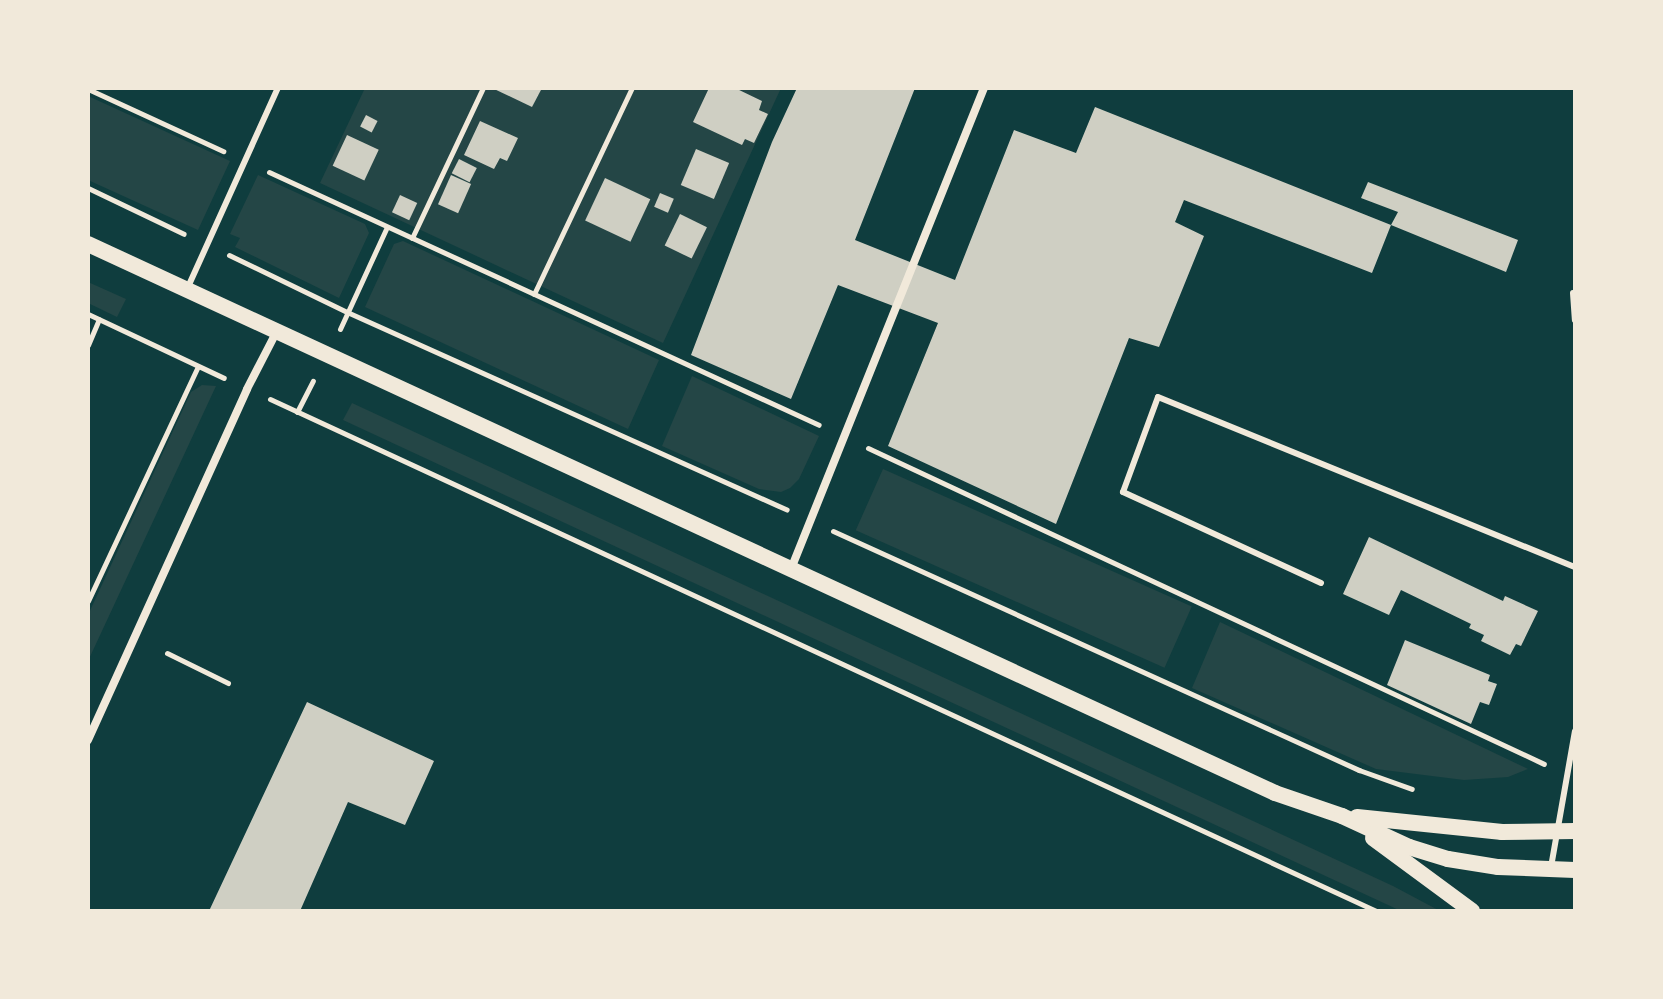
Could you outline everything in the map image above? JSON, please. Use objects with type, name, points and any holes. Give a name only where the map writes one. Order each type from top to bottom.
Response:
[{"type":"main road","points":[[88,244],[1275,793],[1342,816],[1409,847],[1448,859],[1575,870]]},
{"type":"main road","points":[[1342,816],[1459,829],[1575,831]]},
{"type":"main road","points":[[1342,816],[1472,911]]},
{"type":"street","points":[[791,569],[984,88]]},
{"type":"street","points":[[88,740],[247,389],[277,330]]},
{"type":"lane","points":[[186,291],[278,88]]},
{"type":"lane","points":[[1573,293],[1575,320]]},
{"type":"lane","points":[[1321,583],[1123,492],[1158,397],[1575,567]]},
{"type":"lane","points":[[1551,870],[1575,731]]},
{"type":"path","points":[[412,238],[483,88]]},
{"type":"path","points":[[534,294],[632,88]]},
{"type":"path","points":[[347,312],[387,227]]},
{"type":"path","points":[[88,314],[198,366],[88,601]]},
{"type":"path","points":[[88,345],[99,319]]},
{"type":"path","points":[[297,412],[1376,911]]},
{"type":"path","points":[[167,653],[228,683]]},
{"type":"shaded area","points":[[365,88],[781,88],[663,343],[320,183]]},
{"type":"shaded area","points":[[88,96],[230,161],[198,230],[88,180]]},
{"type":"shaded area","points":[[258,175],[365,224],[369,233],[339,298],[235,247],[240,238],[230,234]]},
{"type":"shaded area","points":[[403,241],[659,360],[628,429],[365,307],[394,244]]},
{"type":"shaded area","points":[[88,282],[126,299],[117,317],[88,303]]},
{"type":"shaded area","points":[[692,376],[819,436],[799,479],[790,488],[781,492],[759,489],[662,446]]},
{"type":"shaded area","points":[[202,385],[216,386],[88,661],[88,615],[191,392]]},
{"type":"shaded area","points":[[352,403],[1393,886],[1440,911],[1401,911],[343,420]]},
{"type":"shaded area","points":[[883,469],[1192,606],[1165,668],[856,530]]},
{"type":"shaded area","points":[[1220,622],[1528,769],[1508,777],[1464,780],[1376,769],[1192,688]]},
{"type":"building","points":[[492,88],[542,88],[532,107]]},
{"type":"building","points":[[709,88],[735,88],[762,101],[759,110],[768,114],[754,143],[745,139],[742,145],[693,122]]},
{"type":"building","points":[[797,88],[915,88],[855,240],[955,280],[1014,130],[1076,153],[1095,107],[1391,225],[1372,273],[1184,200],[1175,222],[1204,236],[1159,347],[1129,338],[1056,524],[888,446],[938,323],[838,285],[791,399],[691,355],[772,142]]},
{"type":"building","points":[[366,115],[378,121],[372,132],[360,127]]},
{"type":"building","points":[[480,121],[518,138],[507,161],[500,158],[494,169],[464,155]]},
{"type":"building","points":[[347,135],[379,150],[364,181],[333,166]]},
{"type":"building","points":[[696,149],[729,163],[714,199],[681,185]]},
{"type":"building","points":[[459,159],[477,168],[470,182],[452,173]]},
{"type":"building","points":[[451,175],[471,184],[458,213],[438,204]]},
{"type":"building","points":[[605,178],[650,199],[630,242],[585,221]]},
{"type":"building","points":[[1368,182],[1518,240],[1506,272],[1391,225],[1398,212],[1361,198]]},
{"type":"building","points":[[660,193],[674,199],[668,213],[654,207]]},
{"type":"building","points":[[400,195],[417,203],[409,220],[392,212]]},
{"type":"building","points":[[680,214],[707,227],[692,259],[665,245]]},
{"type":"building","points":[[1369,537],[1503,601],[1505,596],[1538,611],[1521,646],[1516,644],[1510,655],[1481,641],[1484,635],[1469,628],[1471,624],[1401,590],[1389,615],[1343,594]]},
{"type":"building","points":[[1405,640],[1490,675],[1488,681],[1497,684],[1489,705],[1480,702],[1471,724],[1387,685]]},
{"type":"building","points":[[307,702],[434,761],[405,825],[348,802],[300,911],[209,911]]}]
